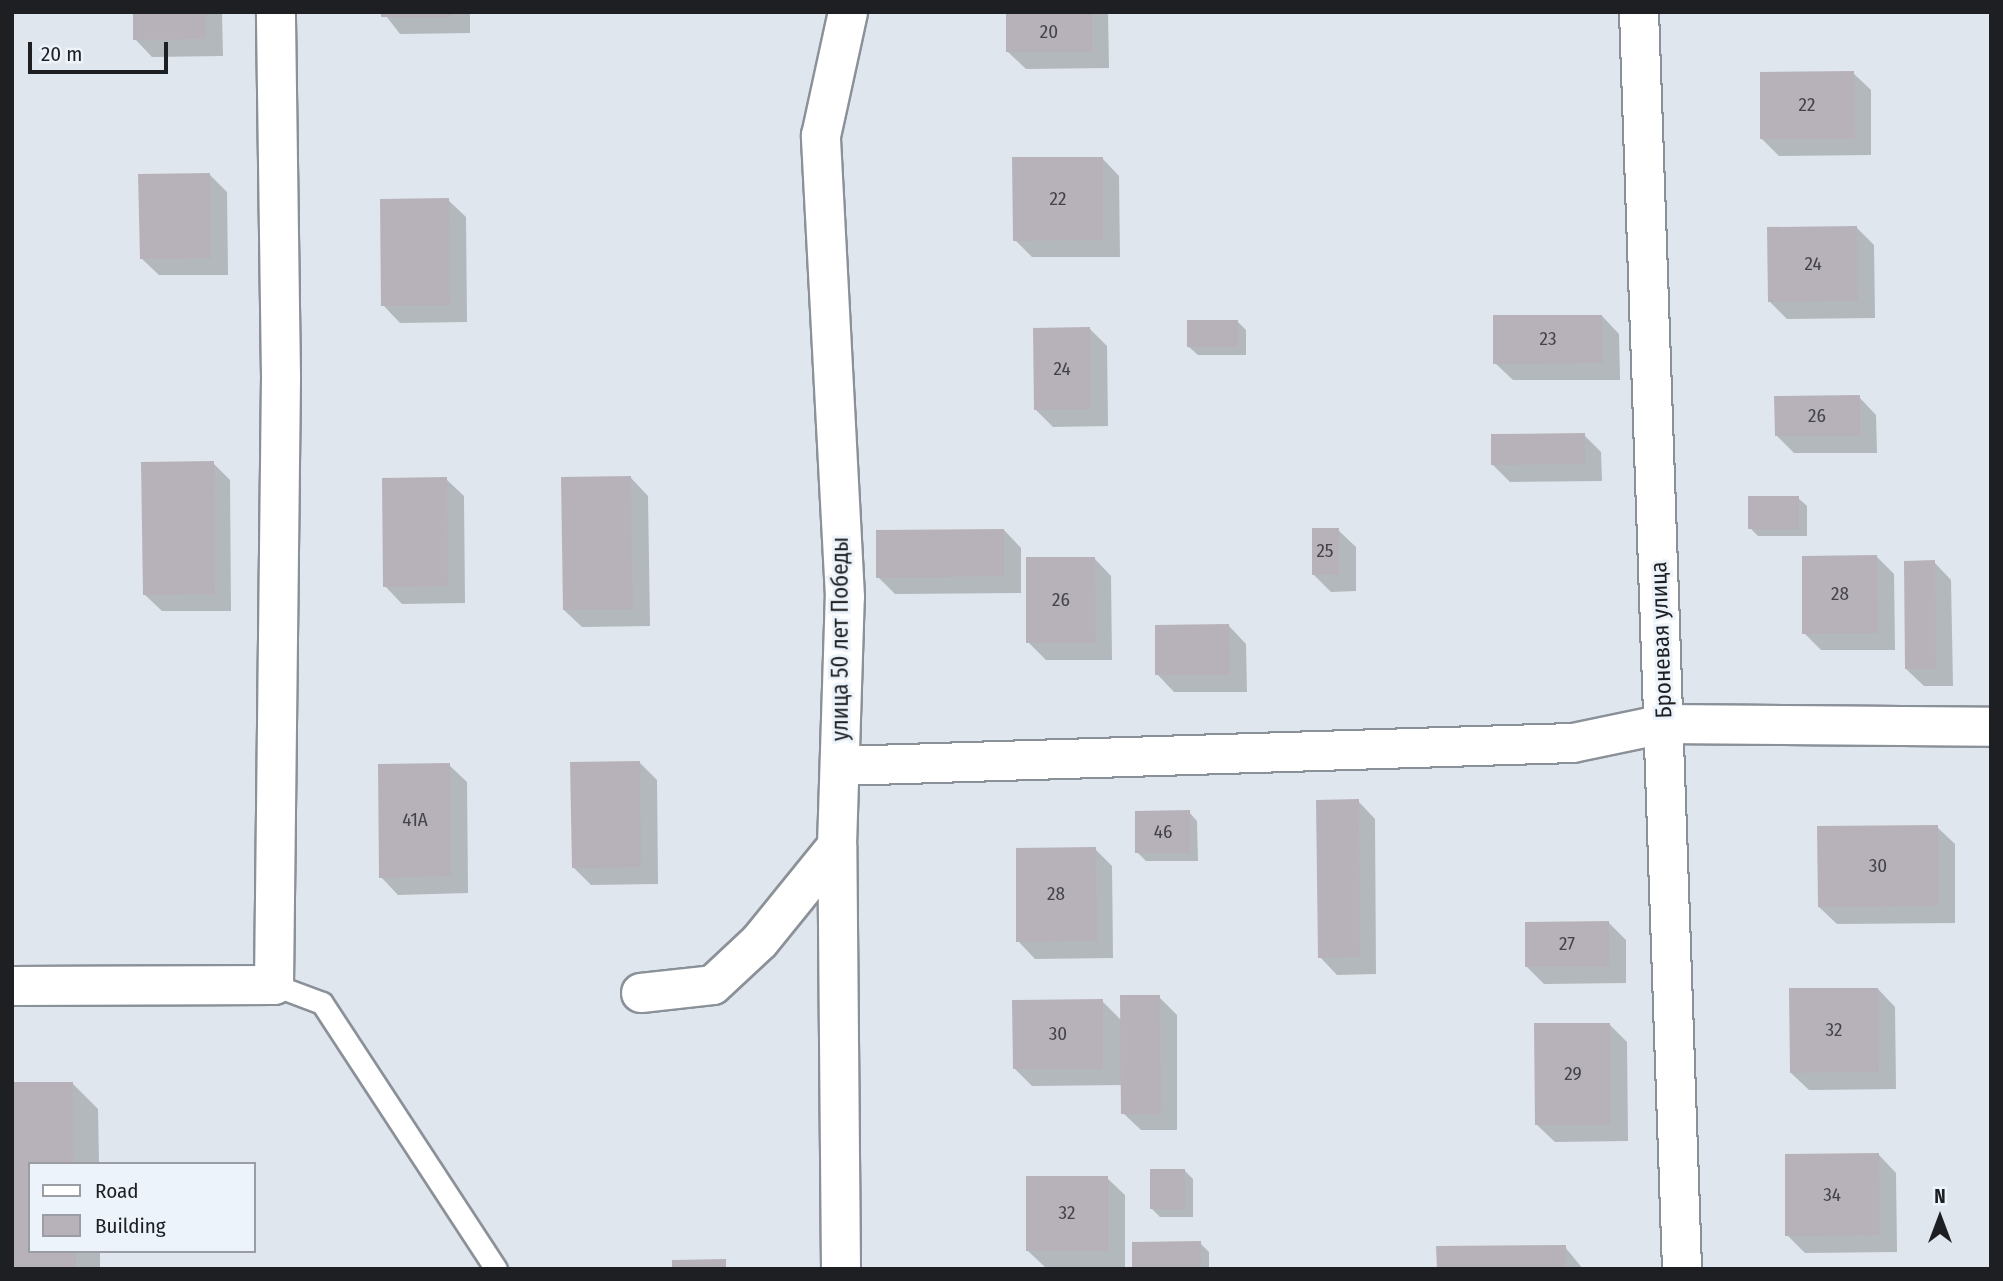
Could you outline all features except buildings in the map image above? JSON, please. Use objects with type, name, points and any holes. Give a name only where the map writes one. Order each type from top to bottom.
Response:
[{"type":"street","points":[[12,986],[274,985],[281,377],[276,12]]},
{"type":"street","name":"улица 50 лет Победы","points":[[841,1269],[837,846],[845,597],[821,136],[848,12]]},
{"type":"street","name":"Броневая улица","points":[[1639,12],[1682,1269]]},
{"type":"street","points":[[841,766],[1573,743],[1664,724],[1991,727]]},
{"type":"street","points":[[641,993],[713,985],[760,941],[837,846]]},
{"type":"lane","points":[[274,985],[322,1003],[496,1269]]}]
